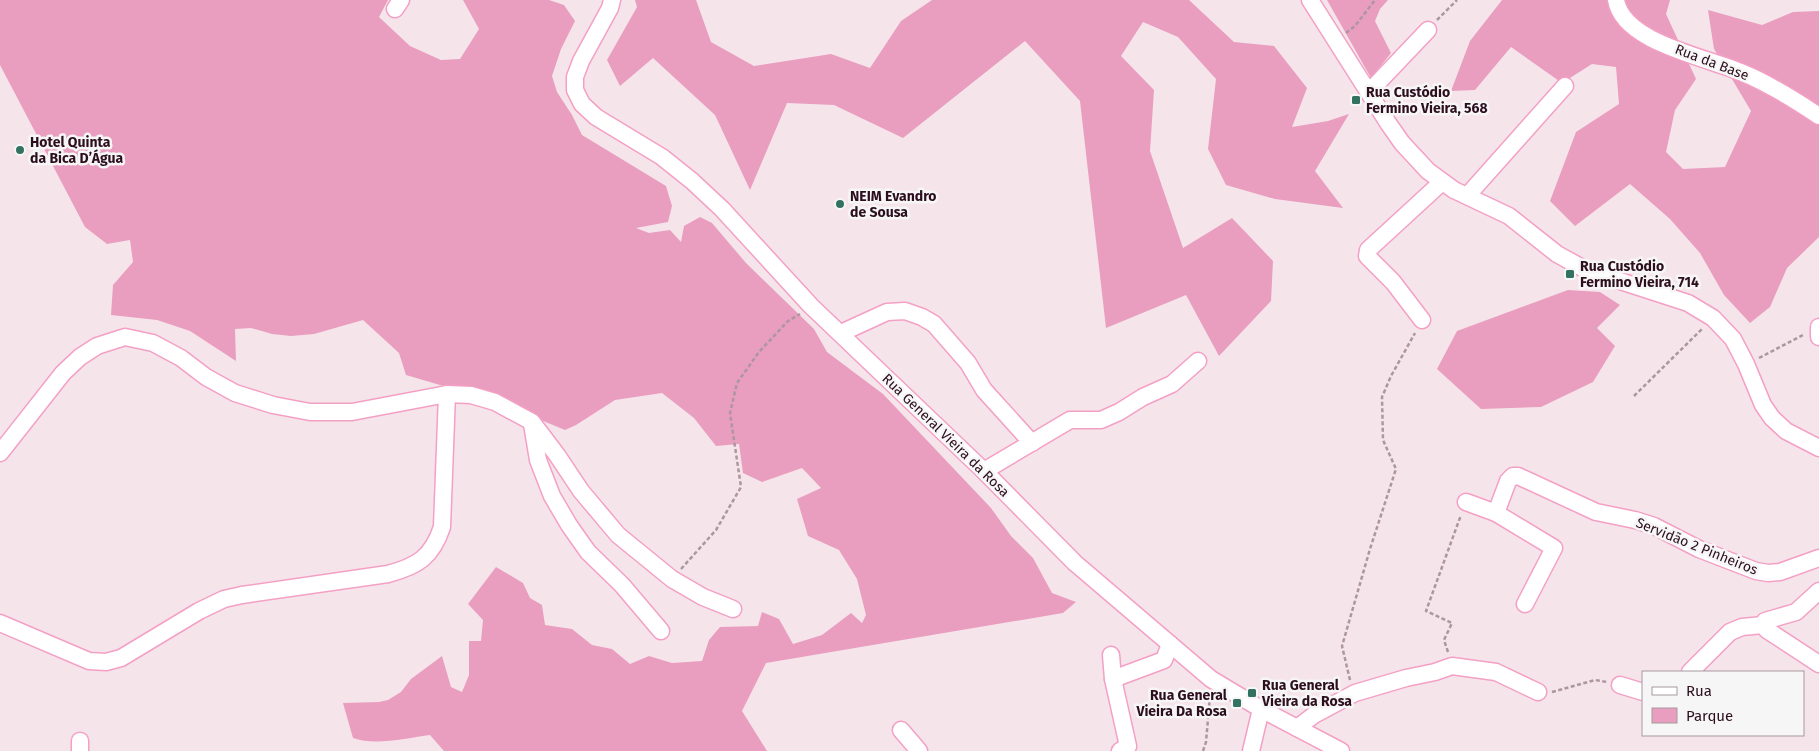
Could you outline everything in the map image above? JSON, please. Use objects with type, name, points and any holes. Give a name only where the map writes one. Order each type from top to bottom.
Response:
[{"type":"street","name":"Rua General Vieira da Rosa","points":[[612,0],[610,8],[581,61],[575,77],[574,90],[582,104],[596,117],[662,158],[710,198],[811,306],[984,471],[1075,563],[1211,679],[1261,709],[1341,751]]},
{"type":"street","points":[[1310,0],[1402,144],[1428,171],[1442,182],[1467,196],[1509,216],[1557,254],[1586,270],[1688,302],[1713,318],[1733,339],[1746,364],[1763,406],[1772,418],[1786,430],[1819,448]]},
{"type":"street","name":"Rua da Base","points":[[1616,0],[1617,7],[1625,21],[1651,39],[1743,73],[1781,92],[1819,116]]},
{"type":"street","points":[[1369,92],[1428,30]]},
{"type":"street","points":[[1467,196],[1564,86]]},
{"type":"street","points":[[1422,320],[1393,282],[1367,256],[1368,250],[1442,182]]},
{"type":"street","points":[[841,333],[887,312],[905,311],[922,316],[934,324],[968,363],[984,390],[1032,443]]},
{"type":"street","points":[[1819,327],[1819,337]]},
{"type":"street","points":[[0,453],[63,373],[80,357],[97,346],[125,337],[153,343],[181,358],[206,377],[235,393],[273,405],[310,412],[352,412],[447,394],[471,395],[495,402],[532,422],[558,455],[581,491],[618,535],[672,579],[703,596],[733,609]]},
{"type":"street","points":[[984,471],[1070,420],[1101,420],[1119,412],[1143,397],[1172,384],[1198,361]]},
{"type":"street","points":[[0,623],[89,661],[106,662],[121,658],[199,611],[224,599],[388,574],[406,569],[424,559],[436,544],[442,526],[447,394]]},
{"type":"street","points":[[532,422],[538,460],[552,496],[569,525],[588,552],[622,585],[661,631]]},
{"type":"street","name":"Servidão 2 Pinheiros","points":[[1496,513],[1508,481],[1513,476],[1518,476],[1596,512],[1654,526],[1699,549],[1756,571],[1780,572],[1819,558]]},
{"type":"street","points":[[1466,502],[1496,513],[1554,548],[1525,604]]},
{"type":"street","points":[[1691,671],[1730,632],[1742,627],[1763,625],[1765,621],[1796,612],[1819,591]]},
{"type":"street","points":[[1763,625],[1767,630],[1819,664]]},
{"type":"street","points":[[1113,679],[1164,660],[1170,644]]},
{"type":"street","points":[[1110,655],[1113,679],[1128,746],[1120,751]]},
{"type":"street","points":[[1297,728],[1353,694],[1452,666],[1496,672],[1538,692]]},
{"type":"street","points":[[1620,685],[1642,692]]},
{"type":"street","points":[[1251,751],[1261,709]]},
{"type":"street","points":[[901,730],[919,751]]},
{"type":"path","points":[[1336,42],[1355,26],[1374,0]]},
{"type":"path","points":[[1428,30],[1457,0]]},
{"type":"path","points":[[672,579],[716,530],[741,487],[730,412],[737,384],[760,352],[788,322],[811,306]]},
{"type":"path","points":[[1634,396],[1713,318]]},
{"type":"path","points":[[1353,694],[1342,646],[1370,549],[1396,469],[1383,440],[1382,397],[1390,376],[1422,320]]},
{"type":"path","points":[[1746,364],[1819,327]]},
{"type":"path","points":[[1452,666],[1444,640],[1452,623],[1426,611],[1466,502]]},
{"type":"path","points":[[1203,751],[1206,742],[1211,679]]},
{"type":"path","points":[[1538,692],[1549,693],[1596,680],[1620,685]]},
{"type":"green space","points":[[0,0],[388,0],[379,17],[410,46],[441,60],[460,59],[479,29],[463,0],[549,0],[564,5],[575,21],[561,49],[552,76],[557,92],[582,135],[666,186],[672,206],[668,222],[636,228],[649,233],[670,230],[681,242],[684,226],[700,217],[712,223],[746,263],[814,329],[827,352],[883,394],[991,508],[1011,536],[1033,558],[1052,593],[1076,602],[1063,613],[766,663],[742,711],[767,751],[444,751],[430,735],[381,741],[353,738],[343,703],[388,700],[401,692],[411,679],[442,656],[451,687],[462,692],[469,675],[469,641],[481,641],[483,620],[468,604],[496,567],[523,583],[530,598],[542,605],[545,625],[572,629],[592,645],[612,649],[630,664],[649,656],[672,663],[702,661],[709,640],[720,627],[758,626],[762,612],[779,619],[793,644],[822,635],[851,613],[862,623],[866,615],[857,579],[839,550],[808,536],[797,499],[821,488],[802,468],[762,482],[743,473],[739,444],[716,446],[694,418],[662,393],[615,400],[565,430],[536,418],[496,393],[440,385],[406,375],[399,353],[363,320],[314,334],[291,336],[272,334],[251,328],[235,329],[236,361],[190,331],[157,320],[111,315],[113,285],[133,262],[130,240],[107,244],[85,227],[0,65]]},
{"type":"green space","points":[[635,0],[696,0],[711,42],[754,66],[831,54],[870,68],[901,21],[932,0],[1189,0],[1234,42],[1274,46],[1307,88],[1292,127],[1328,121],[1349,114],[1315,171],[1343,208],[1275,199],[1226,185],[1208,149],[1216,79],[1178,37],[1143,22],[1121,56],[1154,90],[1150,151],[1183,248],[1232,218],[1273,261],[1271,301],[1219,356],[1186,295],[1106,328],[1080,101],[1025,41],[903,138],[834,105],[787,103],[750,190],[715,115],[653,58],[620,86],[607,60],[637,7]]},
{"type":"green space","points":[[1327,0],[1388,0],[1380,9],[1375,21],[1391,53],[1371,78]]},
{"type":"green space","points":[[1502,0],[1670,0],[1666,14],[1696,79],[1675,110],[1666,152],[1683,169],[1725,167],[1751,111],[1714,49],[1708,10],[1762,25],[1793,12],[1819,11],[1819,237],[1787,268],[1770,307],[1750,323],[1724,295],[1700,253],[1670,219],[1630,184],[1575,226],[1550,201],[1576,132],[1619,104],[1616,67],[1592,64],[1562,83],[1511,47],[1475,90],[1451,91],[1470,41]]},
{"type":"green space","points":[[1568,290],[1600,292],[1620,305],[1597,328],[1615,346],[1593,382],[1541,407],[1481,409],[1437,369],[1457,331]]},
{"type":"place","name":"Rua Custódio Fermino Vieira, 568","points":[[1356,100]]},
{"type":"place","name":"Hotel Quinta da Bica D’Água","points":[[20,150]]},
{"type":"place","name":"NEIM Evandro de Sousa","points":[[840,204]]},
{"type":"place","name":"Rua Custódio Fermino Vieira, 714","points":[[1570,274]]},
{"type":"place","name":"Rua General Vieira da Rosa","points":[[1252,693]]},
{"type":"place","name":"Rua General Vieira Da Rosa","points":[[1237,703]]}]
